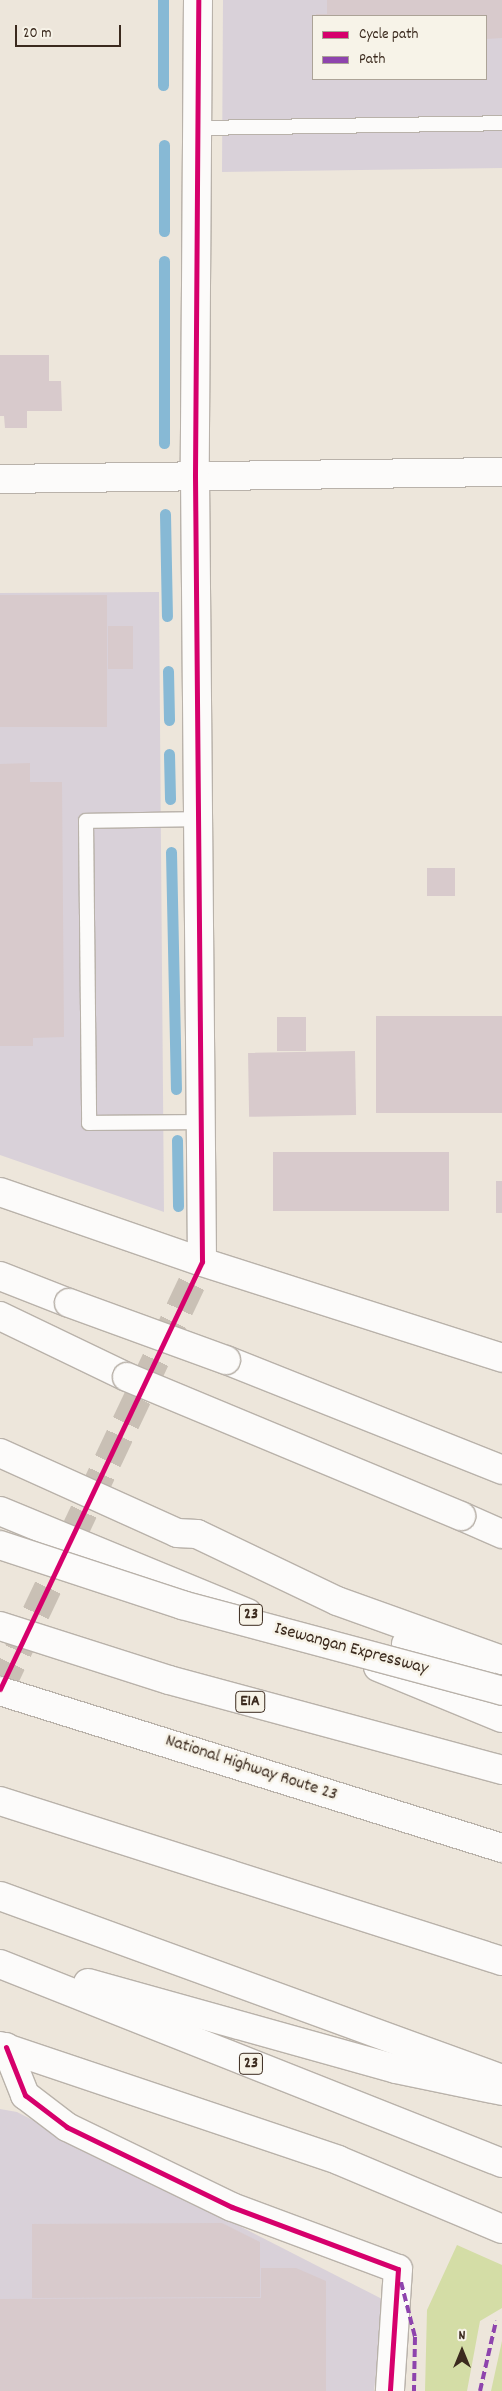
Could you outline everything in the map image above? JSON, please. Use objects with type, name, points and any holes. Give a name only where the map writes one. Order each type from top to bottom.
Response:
[{"type":"main road","points":[[198,0],[195,475],[202,1262]]},
{"type":"main road","points":[[0,479],[502,472]]},
{"type":"main road","points":[[0,1192],[202,1262],[502,1358]]},
{"type":"main road","points":[[0,1276],[226,1360],[502,1470]]},
{"type":"main road","points":[[0,1316],[128,1377],[502,1534]]},
{"type":"main road","points":[[0,1454],[177,1533],[197,1534],[337,1601],[502,1660]]},
{"type":"main road","name":"23","points":[[0,1511],[502,1718]]},
{"type":"main road","points":[[460,1516],[502,1530]]},
{"type":"main road","points":[[177,1533],[191,1549],[247,1576],[502,1684]]},
{"type":"main road","name":"Isewangan Expressway","points":[[0,1545],[182,1605],[502,1690]]},
{"type":"main road","name":"E1A","points":[[0,1626],[169,1680],[502,1770]]},
{"type":"main road","name":"National Highway Route 23","points":[[0,1691],[502,1848]]},
{"type":"main road","points":[[0,1801],[495,1958]]},
{"type":"main road","points":[[0,1896],[502,2079]]},
{"type":"main road","name":"23","points":[[0,1962],[162,2002],[396,2069],[502,2091]]},
{"type":"main road","name":"23","points":[[0,1962],[502,2164]]},
{"type":"main road","points":[[3,2046],[338,2160],[502,2229]]},
{"type":"main road","points":[[3,2046],[26,2095],[67,2127],[232,2207],[398,2269],[390,2391]]},
{"type":"lane","points":[[197,128],[502,123]]},
{"type":"lane","points":[[198,819],[86,821],[89,1123],[200,1122]]},
{"type":"shaded area","points":[[223,0],[502,0],[502,168],[222,172]]},
{"type":"shaded area","points":[[159,592],[164,1212],[0,1155],[0,593]]},
{"type":"shaded area","points":[[0,2109],[17,2112],[384,2300],[374,2391],[0,2391]]},
{"type":"green space","points":[[457,2245],[502,2265],[502,2308],[480,2321],[467,2391],[425,2391],[427,2310]]},
{"type":"green space","points":[[502,2341],[502,2391],[491,2391]]},
{"type":"building","points":[[327,0],[502,0],[502,38],[487,39],[487,15],[316,15],[327,14]]},
{"type":"building","points":[[0,355],[49,355],[49,381],[61,381],[62,411],[27,411],[27,428],[5,428],[4,416],[0,416]]},
{"type":"building","points":[[0,595],[107,595],[107,727],[0,727]]},
{"type":"building","points":[[108,626],[133,626],[133,669],[108,669]]},
{"type":"building","points":[[30,763],[30,782],[62,782],[64,1037],[33,1038],[33,1046],[0,1046],[0,764]]},
{"type":"building","points":[[427,868],[455,868],[455,896],[427,896]]},
{"type":"building","points":[[376,1016],[502,1016],[502,1113],[376,1113]]},
{"type":"building","points":[[277,1017],[306,1017],[306,1051],[277,1051]]},
{"type":"building","points":[[355,1051],[356,1115],[249,1117],[248,1053]]},
{"type":"building","points":[[273,1152],[449,1152],[449,1211],[273,1211]]},
{"type":"building","points":[[496,1181],[502,1181],[502,1213],[496,1213]]},
{"type":"building","points":[[222,2223],[260,2242],[260,2297],[32,2298],[32,2224]]},
{"type":"building","points":[[261,2268],[296,2268],[326,2281],[326,2391],[0,2391],[0,2299],[261,2298]]},
{"type":"waterway","points":[[163,0],[163,85]]},
{"type":"waterway","points":[[164,145],[164,231]]},
{"type":"waterway","points":[[164,261],[164,443]]},
{"type":"waterway","points":[[165,514],[167,616]]},
{"type":"waterway","points":[[168,671],[169,720]]},
{"type":"waterway","points":[[169,754],[170,799]]},
{"type":"waterway","points":[[171,852],[176,1089]]},
{"type":"waterway","points":[[177,1140],[178,1206]]},
{"type":"tunnel","points":[[0,1689],[202,1262]]},
{"type":"marked path","points":[[401,2282],[415,2337],[414,2391]]},
{"type":"marked path","points":[[480,2391],[496,2321]]},
{"type":"cycle path","points":[[0,1689],[202,1262],[195,475],[198,0]]},
{"type":"cycle path","points":[[6,2047],[25,2095],[67,2127],[232,2207],[398,2269],[390,2391]]}]
